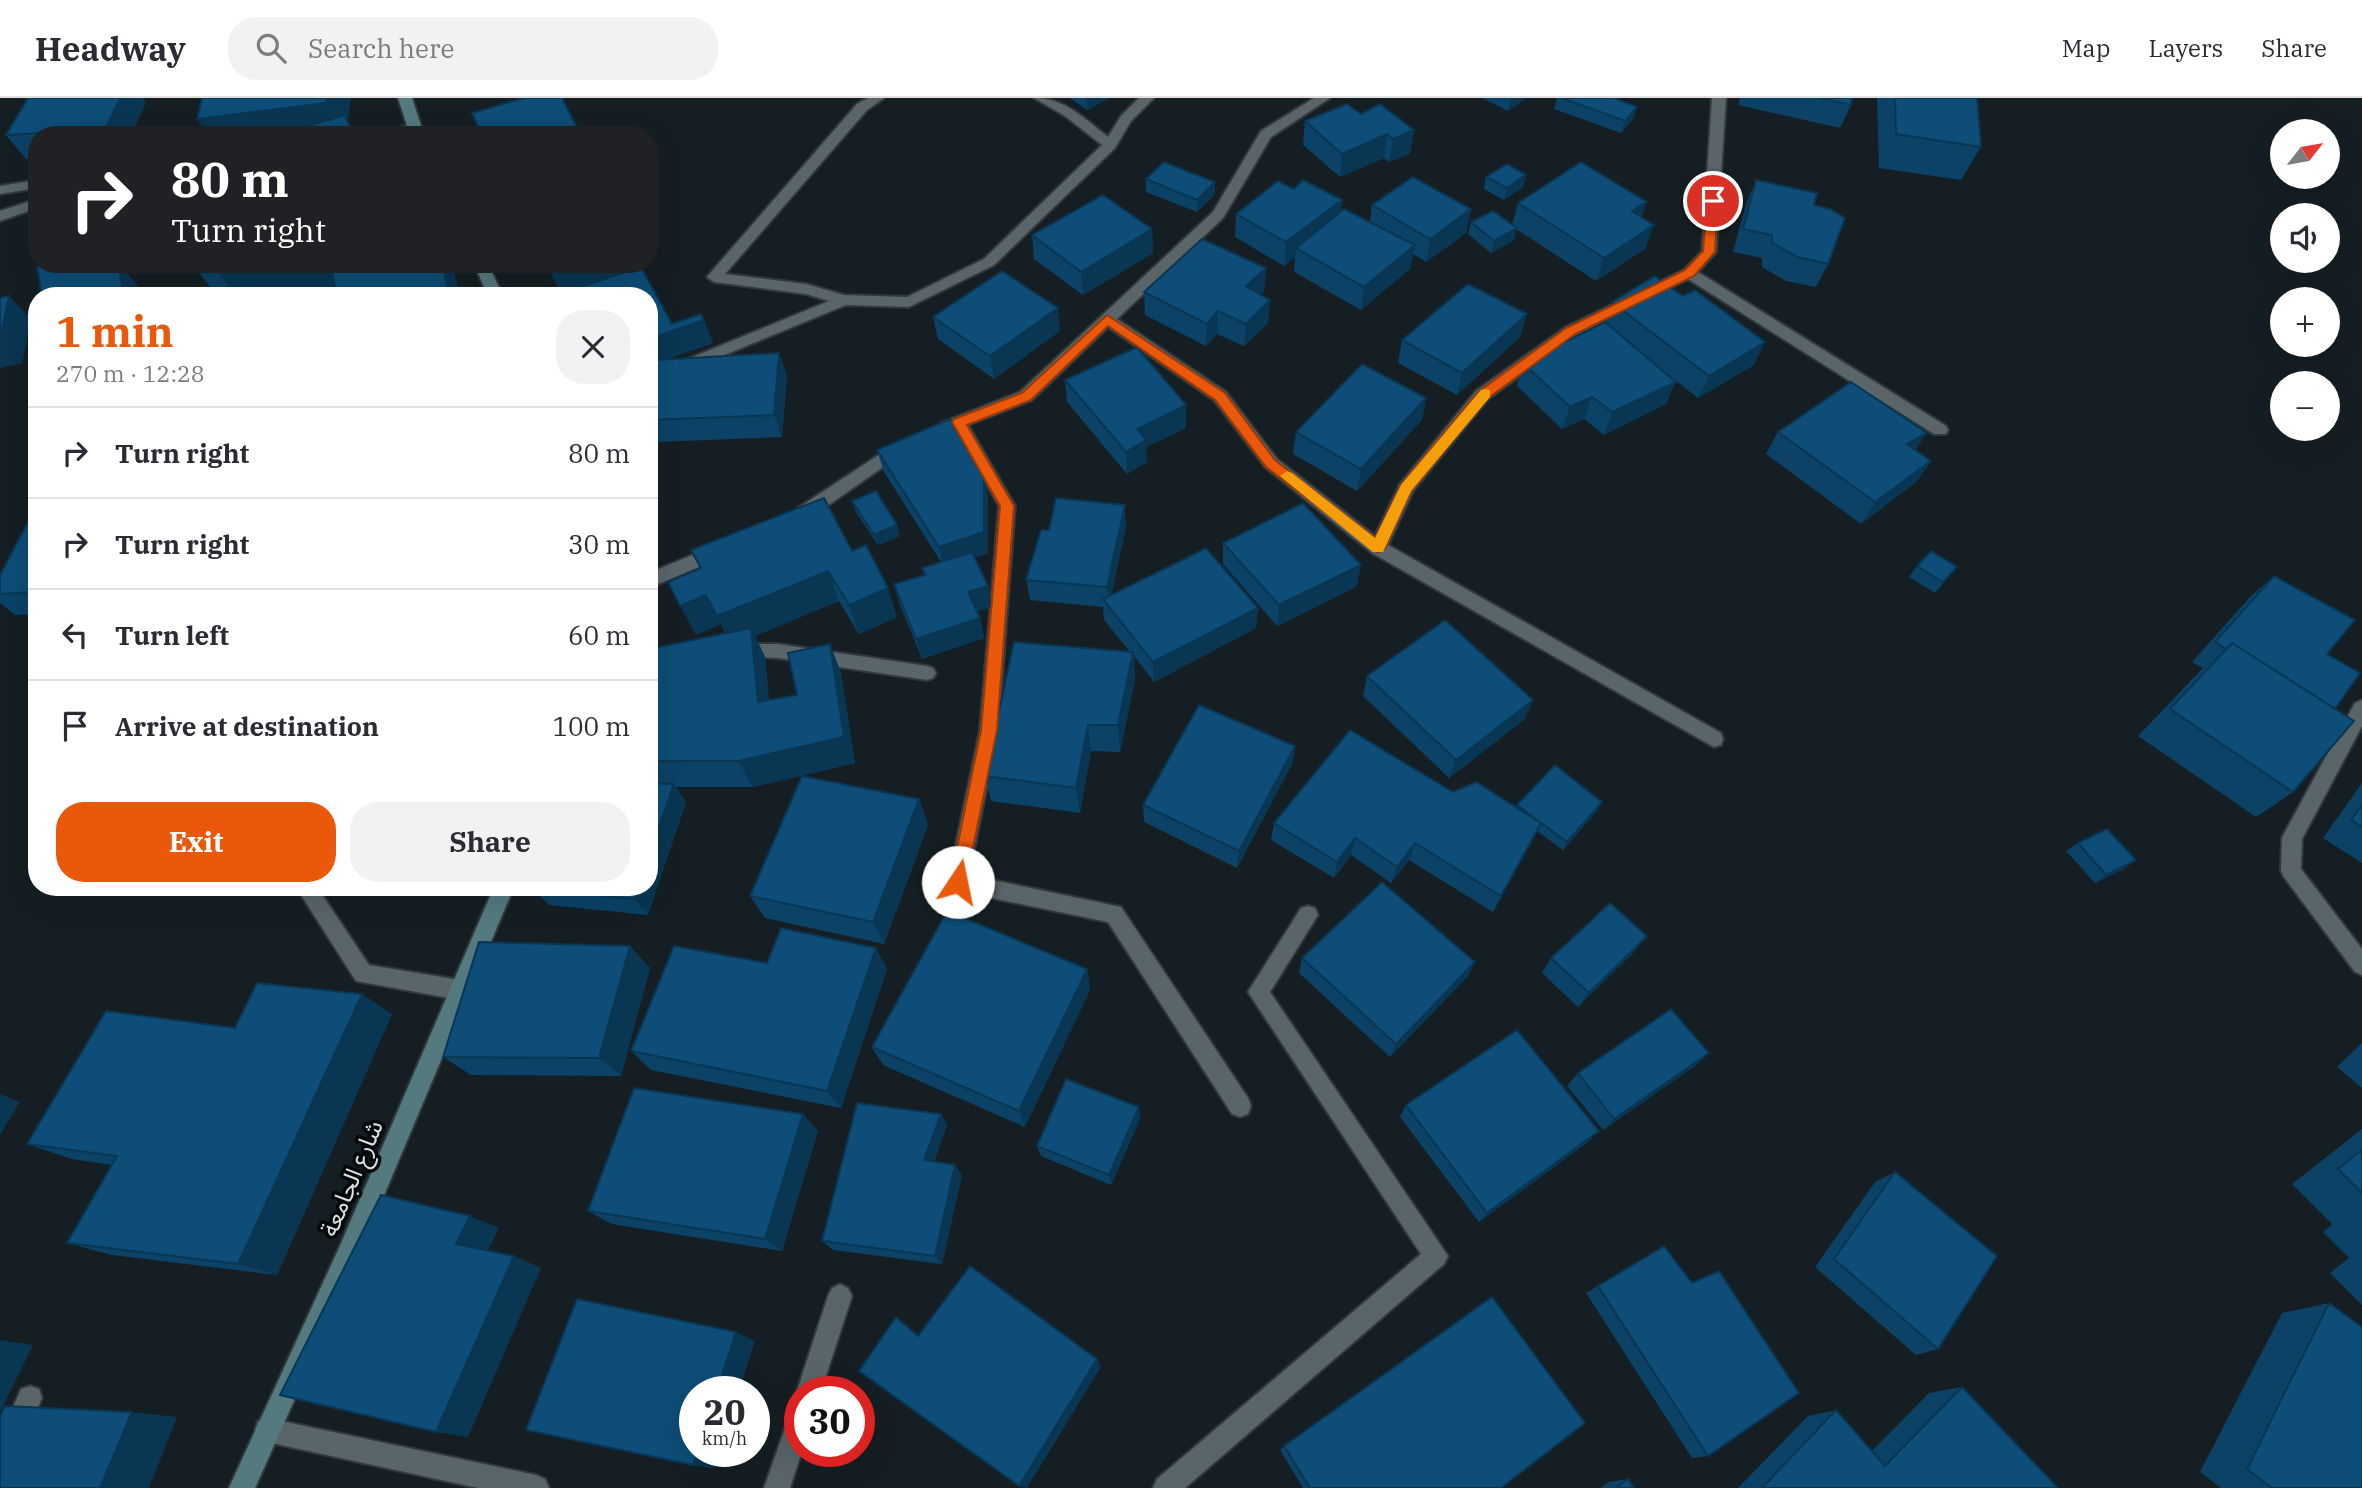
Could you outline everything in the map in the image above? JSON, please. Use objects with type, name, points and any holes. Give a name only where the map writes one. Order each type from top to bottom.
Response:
[{"type":"main road","points":[[405,98],[413,126]]},
{"type":"main road","name":"شارع الجامعة","points":[[242,1488],[346,1255],[500,896]]},
{"type":"street","points":[[877,98],[862,107],[714,276],[806,289],[844,300],[909,302],[989,262],[1110,145],[1126,119],[1147,98]]},
{"type":"street","points":[[1041,98],[1070,113],[1110,145]]},
{"type":"street","points":[[937,431],[1026,396],[1218,215],[1266,134],[1323,98]]},
{"type":"street","points":[[1378,548],[1406,488],[1482,395],[1570,331],[1689,273],[1709,252],[1718,98]]},
{"type":"street","points":[[0,190],[28,185]]},
{"type":"street","points":[[0,216],[28,206]]},
{"type":"street","points":[[1689,273],[1940,430]]},
{"type":"street","points":[[658,377],[844,300]]},
{"type":"street","points":[[1107,319],[1220,396],[1271,463],[1378,548],[1714,740]]},
{"type":"street","points":[[959,422],[1007,506],[989,730],[958,882],[1114,914],[1240,1106]]},
{"type":"street","points":[[787,521],[800,516],[903,444],[915,440]]},
{"type":"street","points":[[658,577],[737,543]]},
{"type":"street","points":[[714,651],[778,651],[927,673]]},
{"type":"street","points":[[2362,708],[2292,838],[2291,871],[2362,965]]},
{"type":"street","points":[[312,896],[363,974],[460,990]]},
{"type":"street","points":[[1166,1488],[1436,1256],[1258,992],[1308,915]]},
{"type":"street","points":[[814,1376],[840,1296]]},
{"type":"street","points":[[0,1465],[30,1398]]},
{"type":"street","points":[[267,1430],[536,1488]]},
{"type":"street","points":[[777,1488],[784,1467]]},
{"type":"building","points":[[28,98],[120,98],[107,126],[28,126],[28,134],[6,135]]},
{"type":"building","points":[[202,98],[326,98],[326,103],[197,119]]},
{"type":"building","points":[[524,98],[562,98],[576,126],[478,126],[472,113]]},
{"type":"building","points":[[1562,98],[1614,98],[1637,107],[1625,121]]},
{"type":"building","points":[[1821,98],[1852,98],[1851,105]]},
{"type":"building","points":[[1895,98],[1977,98],[1981,147],[1896,134]]},
{"type":"building","points":[[1347,104],[1361,114],[1380,104],[1414,130],[1393,139],[1387,134],[1342,154],[1305,121]]},
{"type":"building","points":[[345,115],[349,126],[309,126]]},
{"type":"building","points":[[1164,162],[1215,182],[1197,200],[1146,179]]},
{"type":"building","points":[[1581,162],[1647,202],[1632,211],[1654,225],[1604,258],[1518,203]]},
{"type":"building","points":[[1507,164],[1526,175],[1507,188],[1486,177]]},
{"type":"building","points":[[1413,177],[1471,209],[1430,239],[1372,205]]},
{"type":"building","points":[[1303,180],[1342,200],[1286,242],[1236,214],[1278,181],[1294,189]]},
{"type":"building","points":[[1756,180],[1817,193],[1814,205],[1830,209],[1845,218],[1828,264],[1798,257],[1772,243],[1772,235],[1743,229]]},
{"type":"building","points":[[1103,195],[1152,229],[1081,272],[1032,235]]},
{"type":"building","points":[[1344,209],[1415,245],[1364,287],[1296,248]]},
{"type":"building","points":[[1493,211],[1517,228],[1494,241],[1471,222]]},
{"type":"building","points":[[1202,239],[1266,268],[1246,286],[1270,300],[1246,324],[1218,311],[1207,324],[1144,292]]},
{"type":"building","points":[[1002,271],[1058,308],[990,356],[933,317]]},
{"type":"building","points":[[38,273],[120,273],[122,287],[40,287]]},
{"type":"building","points":[[332,273],[444,273],[448,287],[331,287],[335,286]]},
{"type":"building","points":[[623,273],[644,273],[652,287],[580,287]]},
{"type":"building","points":[[1655,276],[1683,296],[1695,290],[1765,342],[1709,376],[1612,302]]},
{"type":"building","points":[[1468,284],[1527,314],[1462,373],[1402,340]]},
{"type":"building","points":[[9,296],[0,339],[0,298]]},
{"type":"building","points":[[658,298],[672,324],[701,314],[704,320],[658,336]]},
{"type":"building","points":[[1605,322],[1676,382],[1612,412],[1592,397],[1570,407],[1523,363]]},
{"type":"building","points":[[1137,347],[1186,405],[1137,429],[1146,440],[1126,452],[1065,380]]},
{"type":"building","points":[[779,353],[774,415],[658,420],[658,360]]},
{"type":"building","points":[[1362,364],[1426,398],[1361,469],[1296,432]]},
{"type":"building","points":[[1851,382],[1927,433],[1907,444],[1931,461],[1875,502],[1778,432]]},
{"type":"building","points":[[950,419],[984,477],[984,532],[939,547],[877,450]]},
{"type":"building","points":[[876,491],[897,525],[874,535],[852,501]]},
{"type":"building","points":[[824,498],[852,551],[866,545],[888,588],[849,605],[828,571],[717,616],[706,595],[680,606],[668,582],[701,568],[691,550]]},
{"type":"building","points":[[1056,498],[1125,505],[1107,587],[1026,580],[1041,530],[1049,530]]},
{"type":"building","points":[[1303,503],[1361,565],[1279,605],[1223,543]]},
{"type":"building","points":[[28,522],[28,592],[0,594],[0,575]]},
{"type":"building","points":[[1206,548],[1258,608],[1153,662],[1103,599]]},
{"type":"building","points":[[1931,551],[1957,567],[1943,582],[1917,566]]},
{"type":"building","points":[[972,552],[988,586],[968,592],[980,618],[916,639],[894,584],[926,575],[922,568]]},
{"type":"building","points":[[2274,576],[2355,620],[2327,654],[2360,673],[2335,709],[2232,643],[2226,649],[2215,642]]},
{"type":"building","points":[[1445,620],[1533,700],[1456,760],[1367,676]]},
{"type":"building","points":[[751,628],[758,702],[797,695],[788,653],[830,644],[844,737],[738,761],[658,761],[658,647]]},
{"type":"building","points":[[1014,642],[1133,652],[1118,725],[1088,725],[1076,788],[985,776]]},
{"type":"building","points":[[2232,643],[2354,721],[2293,792],[2170,709]]},
{"type":"building","points":[[1199,705],[1295,746],[1239,851],[1143,805]]},
{"type":"building","points":[[1350,730],[1453,792],[1476,782],[1541,823],[1501,896],[1415,843],[1397,867],[1355,838],[1337,862],[1274,823]]},
{"type":"building","points":[[1555,765],[1602,802],[1567,842],[1517,805]]},
{"type":"building","points":[[802,776],[919,799],[873,922],[750,896]]},
{"type":"building","points":[[658,783],[674,784],[658,829]]},
{"type":"building","points":[[2362,805],[2362,827],[2351,820]]},
{"type":"building","points":[[2107,829],[2136,860],[2106,875],[2078,843]]},
{"type":"building","points":[[1382,882],[1475,962],[1396,1044],[1302,958]]},
{"type":"building","points":[[604,896],[635,896],[634,899]]},
{"type":"building","points":[[1610,903],[1647,936],[1589,993],[1551,958]]},
{"type":"building","points":[[947,911],[1087,969],[1019,1111],[872,1047]]},
{"type":"building","points":[[781,928],[876,948],[827,1091],[631,1051],[674,946],[767,963]]},
{"type":"building","points":[[479,942],[630,946],[599,1058],[443,1057]]},
{"type":"building","points":[[257,983],[362,994],[238,1264],[67,1243],[117,1156],[27,1144],[106,1011],[235,1028]]},
{"type":"building","points":[[1671,1009],[1709,1053],[1614,1119],[1578,1073]]},
{"type":"building","points":[[1517,1030],[1599,1131],[1487,1213],[1406,1105]]},
{"type":"building","points":[[1066,1079],[1139,1107],[1109,1175],[1037,1146]]},
{"type":"building","points":[[634,1088],[803,1114],[765,1239],[588,1211]]},
{"type":"building","points":[[857,1103],[941,1114],[924,1160],[955,1165],[935,1256],[822,1241]]},
{"type":"building","points":[[2362,1150],[2362,1193],[2338,1169]]},
{"type":"building","points":[[1895,1172],[1997,1256],[1938,1349],[1834,1259]]},
{"type":"building","points":[[381,1195],[470,1216],[456,1244],[514,1256],[436,1432],[280,1395]]},
{"type":"building","points":[[1664,1246],[1692,1283],[1719,1271],[1799,1393],[1708,1456],[1598,1286]]},
{"type":"building","points":[[970,1266],[1097,1359],[1019,1486],[875,1382],[875,1376],[866,1376],[859,1371],[896,1317],[918,1336]]},
{"type":"building","points":[[1492,1297],[1585,1423],[1501,1488],[1310,1488],[1284,1446]]},
{"type":"building","points":[[577,1299],[736,1332],[722,1376],[679,1376],[679,1462],[526,1430]]},
{"type":"building","points":[[2329,1303],[2362,1327],[2362,1488],[2272,1488],[2247,1469]]},
{"type":"building","points":[[1962,1387],[2058,1488],[1762,1488],[1836,1410],[1885,1466]]},
{"type":"building","points":[[5,1406],[132,1412],[100,1488],[0,1488],[0,1417]]},
{"type":"building","points":[[1628,1479],[1634,1488],[1616,1488]]},
{"type":"slow traffic","points":[[1287,476],[1378,548],[1406,488],[1485,393]]},
{"type":"route","points":[[958,882],[989,730],[1007,506],[959,422],[1026,396],[1107,319],[1220,396],[1271,463],[1378,548],[1406,488],[1482,395],[1570,331],[1689,273],[1709,252],[1713,201]]}]
